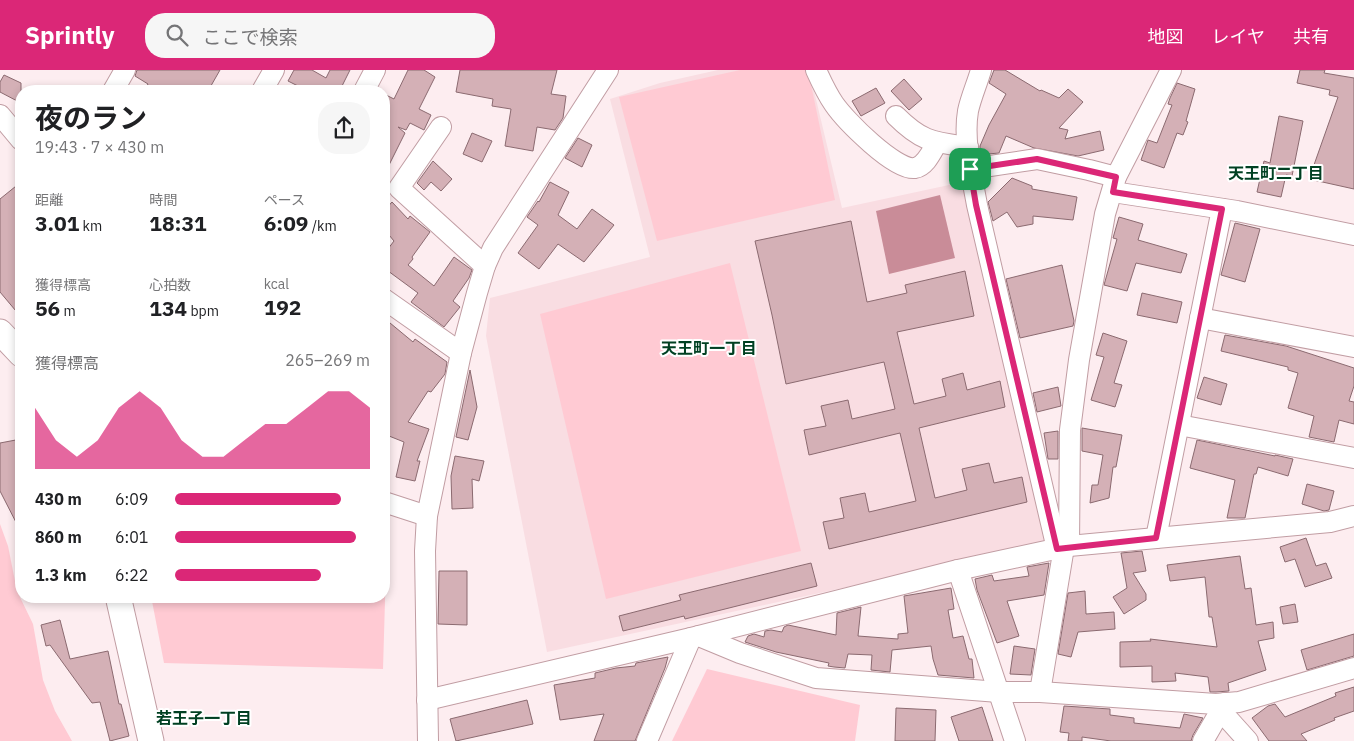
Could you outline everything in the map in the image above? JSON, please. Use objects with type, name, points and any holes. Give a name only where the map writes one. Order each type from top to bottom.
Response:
[{"type":"street","points":[[116,85],[125,70]]},
{"type":"street","points":[[265,85],[274,70]]},
{"type":"street","points":[[367,85],[375,70]]},
{"type":"street","points":[[428,741],[425,550],[427,516],[461,353],[485,266],[498,240],[608,70]]},
{"type":"street","points":[[816,70],[835,106],[869,142],[896,163],[914,168],[923,165],[937,143]]},
{"type":"street","points":[[980,70],[968,113],[968,147],[976,205],[1064,547]]},
{"type":"street","points":[[1040,692],[1064,547],[1070,430],[1079,360],[1105,214],[1114,184],[1171,70]]},
{"type":"street","points":[[0,115],[15,133]]},
{"type":"street","points":[[896,116],[911,131],[925,139],[937,143],[968,147]]},
{"type":"street","points":[[441,127],[399,188],[485,266]]},
{"type":"street","points":[[970,169],[1037,159],[1114,184],[1222,209],[1354,235]]},
{"type":"street","points":[[1156,538],[1222,209]]},
{"type":"street","points":[[390,303],[461,353]]},
{"type":"street","points":[[1200,318],[1354,347]]},
{"type":"street","points":[[0,332],[15,348]]},
{"type":"street","points":[[1179,425],[1354,458]]},
{"type":"street","points":[[390,504],[427,516]]},
{"type":"street","points":[[427,700],[695,637],[958,570],[1064,547],[1330,522],[1354,516]]},
{"type":"street","points":[[958,570],[1015,741]]},
{"type":"street","points":[[120,603],[151,741]]},
{"type":"street","points":[[695,637],[740,654],[816,678],[999,692],[1040,692],[1216,704],[1223,707],[1248,741]]},
{"type":"street","points":[[647,741],[695,637]]},
{"type":"street","points":[[1203,741],[1223,707],[1354,668]]},
{"type":"shaded area","points":[[718,70],[809,70],[842,208],[963,182],[1050,543],[547,652],[486,336],[490,298],[650,257],[610,99],[660,83]]},
{"type":"shaded area","points":[[740,70],[808,70],[835,200],[657,241],[619,97]]},
{"type":"shaded area","points":[[940,195],[955,258],[889,274],[876,211]]},
{"type":"shaded area","points":[[730,263],[801,551],[606,599],[540,314]]},
{"type":"shaded area","points":[[0,524],[8,546],[15,581],[15,603],[23,603],[33,624],[43,680],[55,711],[72,741],[0,741]]},
{"type":"shaded area","points":[[152,603],[385,603],[383,669],[164,663]]},
{"type":"shaded area","points":[[707,669],[860,705],[855,741],[672,741]]},
{"type":"building","points":[[137,70],[220,70],[211,85],[147,85],[135,76]]},
{"type":"building","points":[[294,70],[312,70],[326,78],[330,70],[350,70],[342,85],[296,85],[288,81]]},
{"type":"building","points":[[408,70],[424,70],[435,77],[419,109],[431,115],[424,130],[410,123],[406,130],[398,127],[405,133],[390,163],[390,97],[394,99]]},
{"type":"building","points":[[460,70],[557,70],[551,94],[566,96],[563,118],[555,130],[537,127],[533,151],[505,146],[511,109],[492,106],[493,99],[456,92]]},
{"type":"building","points":[[994,70],[1005,70],[1040,91],[1059,98],[1068,89],[1083,102],[1059,128],[1068,130],[1065,139],[1100,131],[1104,150],[1078,156],[1034,148],[1006,136],[999,153],[988,154],[980,151],[980,146],[989,125],[1006,94],[989,83]]},
{"type":"building","points":[[1300,70],[1325,70],[1324,73],[1354,78],[1354,189],[1309,179],[1338,97],[1329,95],[1330,90],[1297,83]]},
{"type":"building","points":[[4,75],[21,83],[21,85],[15,85],[15,100],[0,92],[0,82]]},
{"type":"building","points":[[904,79],[922,99],[909,110],[891,91]]},
{"type":"building","points":[[1177,83],[1195,89],[1186,121],[1188,122],[1183,135],[1177,133],[1164,168],[1141,160],[1148,140],[1157,143],[1172,105],[1168,104]]},
{"type":"building","points":[[876,88],[885,103],[861,116],[852,101]]},
{"type":"building","points":[[1279,116],[1303,121],[1292,176],[1286,175],[1281,197],[1257,192],[1264,161],[1270,163]]},
{"type":"building","points":[[472,133],[492,141],[482,162],[463,154]]},
{"type":"building","points":[[578,138],[592,145],[582,167],[565,158]]},
{"type":"building","points":[[433,161],[452,179],[441,191],[431,182],[424,190],[417,183]]},
{"type":"building","points":[[1012,178],[1032,186],[1032,189],[1077,197],[1073,220],[1033,216],[1033,224],[1017,227],[1007,212],[993,221],[988,202]]},
{"type":"building","points":[[550,182],[569,192],[558,215],[577,229],[592,209],[614,225],[584,262],[558,244],[539,269],[518,253],[538,225],[527,217],[539,202]]},
{"type":"building","points":[[15,187],[15,310],[0,292],[0,199]]},
{"type":"building","points":[[392,202],[408,219],[410,216],[430,232],[408,265],[434,286],[454,257],[472,270],[469,278],[453,301],[460,307],[444,327],[411,302],[418,293],[390,272],[390,246],[394,241],[390,236],[390,204]]},
{"type":"building","points":[[1119,217],[1143,224],[1138,240],[1187,254],[1181,273],[1136,263],[1127,291],[1104,285],[1117,239],[1113,238]]},
{"type":"building","points":[[851,221],[867,302],[907,293],[905,285],[965,271],[974,316],[897,332],[914,404],[946,396],[942,379],[963,373],[967,390],[1000,381],[1005,407],[919,428],[935,498],[967,490],[962,469],[989,463],[994,483],[1022,477],[1027,502],[829,549],[823,522],[844,518],[840,498],[865,493],[869,512],[916,501],[900,433],[809,455],[804,430],[826,426],[821,406],[848,400],[852,419],[895,409],[884,362],[786,384],[755,241]]},
{"type":"building","points":[[1235,223],[1260,229],[1245,282],[1221,275]]},
{"type":"building","points":[[1062,265],[1074,321],[1073,326],[1020,338],[1006,279]]},
{"type":"building","points":[[1142,293],[1182,302],[1177,323],[1137,315]]},
{"type":"building","points":[[390,323],[413,342],[415,339],[447,362],[445,374],[431,392],[428,391],[408,422],[429,429],[417,461],[420,461],[415,481],[396,477],[404,442],[390,436]]},
{"type":"building","points":[[1103,333],[1127,341],[1114,383],[1122,385],[1115,407],[1091,400],[1104,357],[1096,355]]},
{"type":"building","points":[[1225,335],[1286,346],[1354,368],[1354,386],[1349,401],[1354,402],[1354,424],[1339,420],[1334,442],[1309,437],[1314,416],[1288,408],[1298,373],[1288,370],[1288,367],[1221,351]]},
{"type":"building","points":[[470,370],[477,407],[468,440],[456,437]]},
{"type":"building","points":[[1204,377],[1227,384],[1221,405],[1197,398]]},
{"type":"building","points":[[1058,387],[1061,406],[1037,412],[1033,393]]},
{"type":"building","points":[[1082,428],[1122,435],[1116,467],[1113,467],[1109,498],[1090,503],[1092,485],[1098,485],[1103,455],[1082,451]]},
{"type":"building","points":[[1058,431],[1058,459],[1048,459],[1044,433]]},
{"type":"building","points":[[15,440],[15,520],[0,491],[0,443]]},
{"type":"building","points":[[1197,440],[1293,459],[1288,476],[1258,467],[1256,474],[1254,474],[1245,518],[1227,518],[1235,480],[1190,468]]},
{"type":"building","points":[[455,456],[484,461],[479,481],[472,479],[473,508],[452,509],[451,476]]},
{"type":"building","points":[[1307,484],[1334,491],[1329,510],[1324,511],[1302,504]]},
{"type":"building","points":[[1306,538],[1316,566],[1326,563],[1332,578],[1305,587],[1295,559],[1285,562],[1280,547]]},
{"type":"building","points":[[1142,551],[1146,571],[1133,573],[1146,594],[1146,600],[1124,614],[1113,597],[1127,588],[1121,553]]},
{"type":"building","points":[[1240,556],[1245,589],[1251,588],[1256,625],[1273,622],[1274,638],[1258,641],[1266,670],[1228,683],[1229,691],[1210,692],[1208,677],[1175,673],[1176,681],[1152,682],[1152,666],[1120,667],[1120,642],[1151,641],[1150,639],[1217,647],[1212,617],[1209,617],[1205,577],[1170,581],[1167,565]]},
{"type":"building","points":[[811,563],[817,586],[685,619],[684,616],[623,631],[619,616],[681,600],[679,595]]},
{"type":"building","points":[[1049,563],[1044,595],[1007,601],[1019,636],[997,643],[977,590],[975,579],[992,575],[994,581],[1029,576],[1027,567]]},
{"type":"building","points":[[439,571],[467,571],[467,625],[438,624]]},
{"type":"building","points":[[951,588],[954,609],[948,610],[953,638],[963,636],[969,659],[972,659],[974,678],[938,675],[931,646],[892,650],[890,672],[871,670],[872,655],[848,654],[845,668],[834,667],[828,666],[829,663],[776,652],[745,642],[748,636],[754,634],[764,637],[765,631],[782,632],[784,627],[788,625],[836,635],[837,613],[861,607],[858,636],[898,639],[898,634],[908,633],[904,596]]},
{"type":"building","points":[[1085,591],[1086,614],[1114,612],[1115,629],[1078,632],[1071,657],[1058,654],[1068,593]]},
{"type":"building","points":[[1295,604],[1298,622],[1283,624],[1280,607]]},
{"type":"building","points":[[60,620],[70,659],[108,651],[119,704],[121,704],[129,736],[110,741],[100,702],[92,703],[50,645],[46,646],[41,625]]},
{"type":"building","points":[[1354,634],[1354,656],[1307,670],[1301,650]]},
{"type":"building","points":[[1014,646],[1035,649],[1031,675],[1010,674]]},
{"type":"building","points":[[668,657],[635,741],[594,741],[604,714],[560,720],[554,685],[595,678],[595,673],[635,666],[636,663]]},
{"type":"building","points":[[1354,687],[1354,711],[1334,718],[1335,720],[1301,734],[1307,741],[1269,741],[1252,718],[1268,706],[1275,704],[1285,717],[1336,696],[1335,693]]},
{"type":"building","points":[[527,700],[533,724],[456,741],[450,719]]},
{"type":"building","points":[[1064,706],[1110,709],[1110,715],[1134,718],[1134,723],[1180,728],[1184,714],[1203,718],[1191,741],[1111,741],[1082,737],[1082,741],[1068,741],[1069,733],[1060,732]]},
{"type":"building","points":[[982,707],[993,741],[959,741],[951,717]]},
{"type":"building","points":[[896,708],[936,710],[935,741],[895,741]]},
{"type":"district","name":"天王町二丁目","points":[[1276,173]]},
{"type":"district","name":"天王町一丁目","points":[[709,348]]},
{"type":"district","name":"若王子一丁目","points":[[204,718]]},
{"type":"route","points":[[1037,159],[1116,177],[1113,192],[1222,209],[1156,538],[1070,546],[1057,549],[976,205],[970,169],[1000,163],[1037,159]]}]
